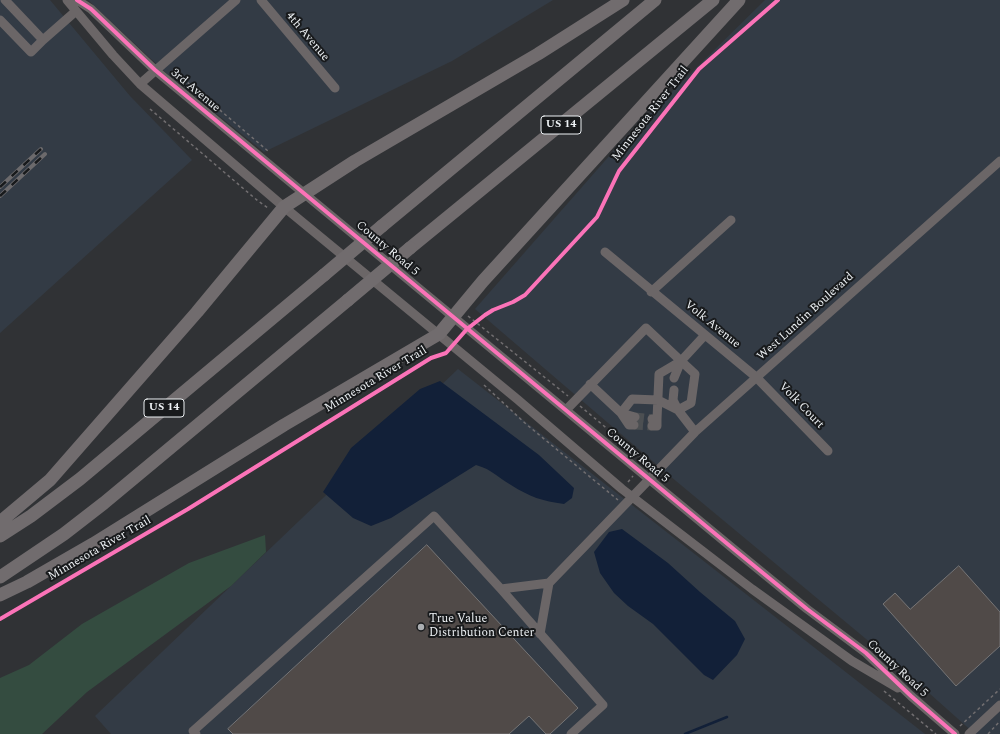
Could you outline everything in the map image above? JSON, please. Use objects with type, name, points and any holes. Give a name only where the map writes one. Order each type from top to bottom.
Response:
[{"type":"highway","points":[[0,522],[50,480],[211,295],[284,208],[355,161],[545,50],[623,0]]},
{"type":"highway","name":"US 14","points":[[0,536],[31,516],[80,479],[655,0]]},
{"type":"highway","name":"US 14","points":[[0,577],[64,534],[104,503],[410,248],[713,0]]},
{"type":"highway","points":[[0,594],[27,582],[93,544],[284,425],[439,334],[483,281],[739,0]]},
{"type":"street","points":[[0,5],[5,0],[43,40]]},
{"type":"street","points":[[67,0],[113,55],[140,84],[284,208]]},
{"type":"street","name":"3rd Avenue","points":[[77,0],[91,9],[155,70],[304,194]]},
{"type":"street","points":[[140,84],[236,0]]},
{"type":"street","name":"4th Avenue","points":[[261,0],[335,88]]},
{"type":"street","points":[[0,20],[30,52],[76,11]]},
{"type":"street","name":"West Lundin Boulevard","points":[[549,583],[695,432],[1000,161]]},
{"type":"street","name":"County Road 5","points":[[304,194],[807,610],[866,653],[911,696],[954,733]]},
{"type":"street","name":"County Road 5","points":[[284,208],[439,334],[632,497],[752,589],[852,661],[911,696]]},
{"type":"street","points":[[652,292],[731,220]]},
{"type":"street","name":"Volk Avenue","points":[[605,252],[756,377]]},
{"type":"street","points":[[566,410],[646,328],[695,374],[692,403],[678,410]]},
{"type":"street","points":[[674,378],[682,361],[705,335]]},
{"type":"street","points":[[654,421],[658,400],[659,374],[682,361]]},
{"type":"street","name":"Volk Court","points":[[756,377],[828,451]]},
{"type":"street","points":[[590,384],[621,413],[635,421]]},
{"type":"street","points":[[674,390],[674,400],[678,410],[695,432]]},
{"type":"street","points":[[621,413],[632,399],[658,400],[678,410]]},
{"type":"street","points":[[196,734],[193,731],[434,516],[501,589],[602,705],[571,734]]},
{"type":"street","points":[[501,589],[549,583],[540,634]]},
{"type":"street","points":[[969,734],[1000,705]]},
{"type":"path","points":[[467,329],[481,318]]},
{"type":"path","points":[[954,733],[1000,689]]},
{"type":"path","points":[[988,734],[1000,721]]},
{"type":"shaded area","points":[[0,0],[50,0],[130,96],[192,160],[0,333]]},
{"type":"shaded area","points":[[88,0],[553,0],[452,61],[264,152],[166,73]]},
{"type":"shaded area","points":[[765,0],[1000,0],[1000,734],[975,734],[901,668],[670,476],[475,309],[625,138]]},
{"type":"shaded area","points":[[458,369],[925,734],[111,734],[95,716]]},
{"type":"green space","points":[[265,535],[266,552],[231,586],[87,692],[42,734],[0,734],[0,678],[29,665],[82,624],[189,563]]},
{"type":"water","points":[[440,381],[539,455],[574,488],[572,498],[564,504],[536,498],[506,482],[487,469],[476,465],[391,518],[371,526],[353,518],[323,492],[351,448],[420,389]]},
{"type":"water","points":[[622,529],[668,563],[735,621],[745,639],[737,655],[713,680],[704,675],[653,624],[628,606],[614,593],[600,573],[594,552],[609,532]]},
{"type":"building","name":"True Value Distribution Center","points":[[427,545],[578,708],[550,734],[546,734],[529,716],[509,734],[233,734],[228,729]]},
{"type":"building","points":[[959,566],[1000,612],[1000,646],[956,686],[883,604],[895,593],[910,609]]},
{"type":"waterway","points":[[685,734],[727,717]]},
{"type":"tunnel","points":[[635,417],[652,419]]},
{"type":"tunnel","points":[[634,425],[652,426]]},
{"type":"railway","points":[[0,187],[41,149]]},
{"type":"railway","points":[[0,196],[45,154]]},
{"type":"cycle path","points":[[77,0],[91,9],[155,70],[736,551],[807,609],[866,653],[911,696],[955,734]]},
{"type":"cycle path","name":"Minnesota River Trail","points":[[0,619],[188,509],[431,358],[446,353],[467,329],[485,315],[525,295],[597,217],[619,171],[699,69],[778,0]]},
{"type":"place","name":"True Value Distribution Center","points":[[421,627]]}]
